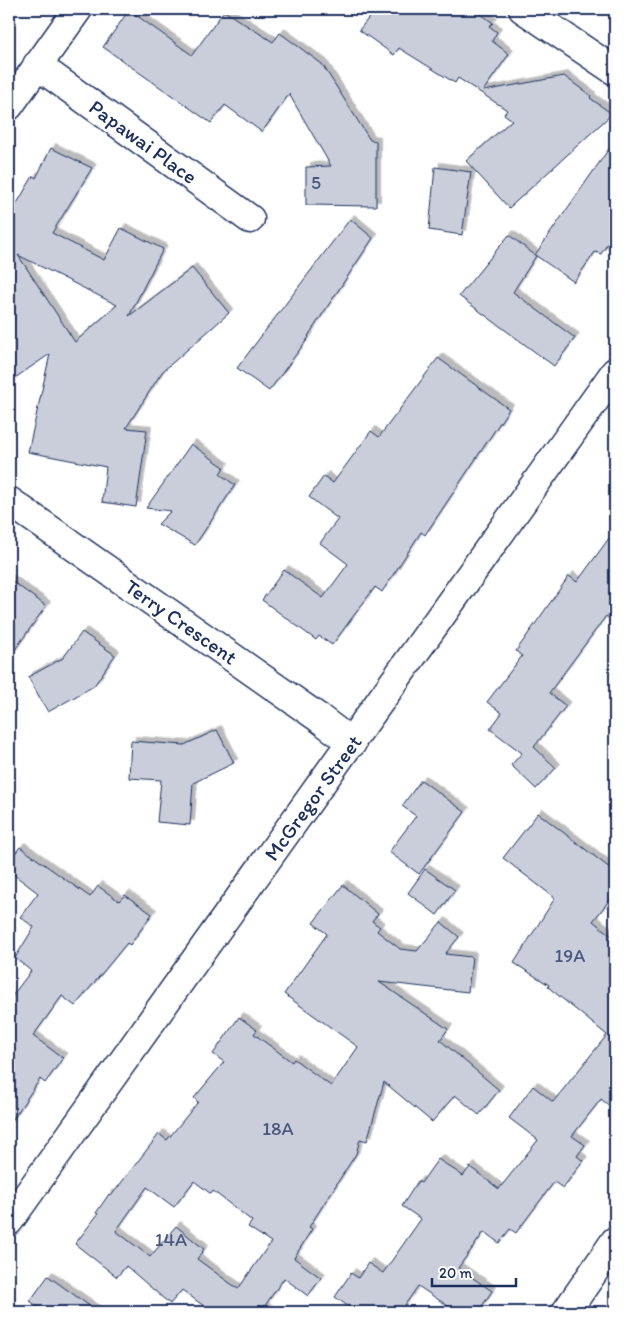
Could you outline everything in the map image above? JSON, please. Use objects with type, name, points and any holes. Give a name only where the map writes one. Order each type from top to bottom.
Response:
[{"type":"street","points":[[9,106],[78,9]]},
{"type":"street","points":[[523,9],[615,71]]},
{"type":"street","name":"Papawai Place","points":[[37,65],[250,219]]},
{"type":"street","name":"McGregor Street","points":[[9,1221],[615,372]]},
{"type":"street","name":"Terry Crescent","points":[[9,501],[352,743]]},
{"type":"street","points":[[566,1312],[615,1241]]},
{"type":"building","points":[[376,9],[474,9],[493,23],[489,26],[497,32],[492,41],[509,54],[483,91],[564,76],[612,114],[509,208],[466,161],[512,120],[504,114],[507,110],[458,78],[455,83],[399,48],[394,55],[359,30]]},
{"type":"building","points":[[129,10],[192,55],[224,11],[273,42],[280,33],[322,64],[370,140],[376,141],[376,206],[306,205],[306,167],[331,166],[289,94],[262,132],[225,105],[211,123],[103,47]]},
{"type":"building","points":[[615,140],[615,232],[601,254],[595,252],[574,282],[535,255]]},
{"type":"building","points":[[51,148],[92,168],[52,233],[104,260],[121,228],[163,249],[129,316],[192,268],[229,313],[162,372],[126,428],[147,430],[136,507],[102,502],[106,467],[28,452],[50,354],[9,382],[9,217],[33,176],[36,178]],"holes":[[[18,255],[117,305],[75,342]]]},
{"type":"building","points":[[435,167],[471,172],[462,235],[429,230]]},
{"type":"building","points":[[350,219],[373,238],[309,337],[269,391],[237,368]]},
{"type":"building","points":[[509,235],[536,256],[513,292],[575,338],[554,366],[459,296]]},
{"type":"building","points":[[438,358],[509,409],[425,535],[421,532],[382,592],[375,587],[332,645],[319,636],[316,640],[262,600],[284,570],[323,598],[348,564],[320,543],[338,519],[309,497],[324,476],[333,483],[371,431],[379,437]]},
{"type":"building","points":[[191,444],[224,467],[220,474],[235,485],[195,545],[158,524],[171,511],[146,508]]},
{"type":"building","points":[[615,530],[615,623],[606,616],[549,693],[566,706],[534,747],[556,768],[536,789],[511,765],[522,753],[490,729],[502,713],[487,702],[522,656],[516,651],[569,576],[577,582]]},
{"type":"building","points":[[9,579],[46,606],[9,658]]},
{"type":"building","points":[[82,632],[115,655],[94,686],[48,712],[28,677],[63,658]]},
{"type":"building","points":[[217,730],[234,763],[193,783],[190,825],[157,822],[161,780],[129,778],[131,741],[184,745]]},
{"type":"building","points":[[421,780],[465,812],[419,874],[389,852],[416,816],[402,806]]},
{"type":"building","points":[[538,813],[615,872],[615,893],[593,921],[615,939],[615,1111],[601,1099],[572,1136],[585,1145],[577,1156],[583,1161],[563,1188],[554,1182],[516,1233],[510,1229],[499,1243],[484,1232],[458,1268],[492,1291],[478,1312],[457,1312],[418,1286],[400,1312],[356,1312],[335,1297],[351,1273],[358,1278],[368,1263],[383,1273],[421,1219],[402,1206],[418,1181],[421,1183],[438,1159],[463,1176],[470,1167],[499,1189],[538,1140],[509,1118],[533,1086],[553,1102],[607,1035],[548,987],[549,985],[514,963],[555,898],[503,858]]},
{"type":"building","points":[[20,847],[90,897],[98,886],[119,901],[125,895],[152,914],[130,945],[127,943],[75,1006],[62,996],[33,1036],[63,1058],[45,1083],[40,1079],[9,1125],[9,1000],[31,971],[15,958],[34,927],[20,917],[38,893],[9,871],[9,861]]},
{"type":"building","points":[[425,869],[455,890],[437,915],[408,893]]},
{"type":"building","points":[[343,885],[378,914],[372,921],[380,927],[377,931],[400,949],[417,951],[441,922],[459,937],[445,954],[472,957],[468,992],[379,982],[448,1029],[440,1040],[499,1090],[479,1115],[455,1095],[432,1122],[384,1082],[367,1141],[360,1139],[356,1154],[309,1227],[312,1229],[294,1258],[321,1278],[308,1296],[284,1278],[264,1307],[271,1312],[212,1312],[182,1290],[170,1304],[126,1266],[117,1277],[75,1244],[98,1214],[96,1213],[109,1194],[111,1196],[159,1134],[167,1140],[198,1102],[194,1098],[224,1062],[213,1054],[239,1017],[257,1030],[254,1034],[292,1062],[294,1059],[331,1086],[358,1047],[284,994],[327,934],[313,923]],"holes":[[[194,1181],[211,1194],[213,1191],[252,1221],[248,1227],[271,1242],[238,1289],[197,1259],[204,1249],[176,1226],[150,1257],[116,1231],[147,1187],[174,1207]]]},
{"type":"building","points":[[48,1276],[98,1312],[45,1312],[30,1301]]}]
